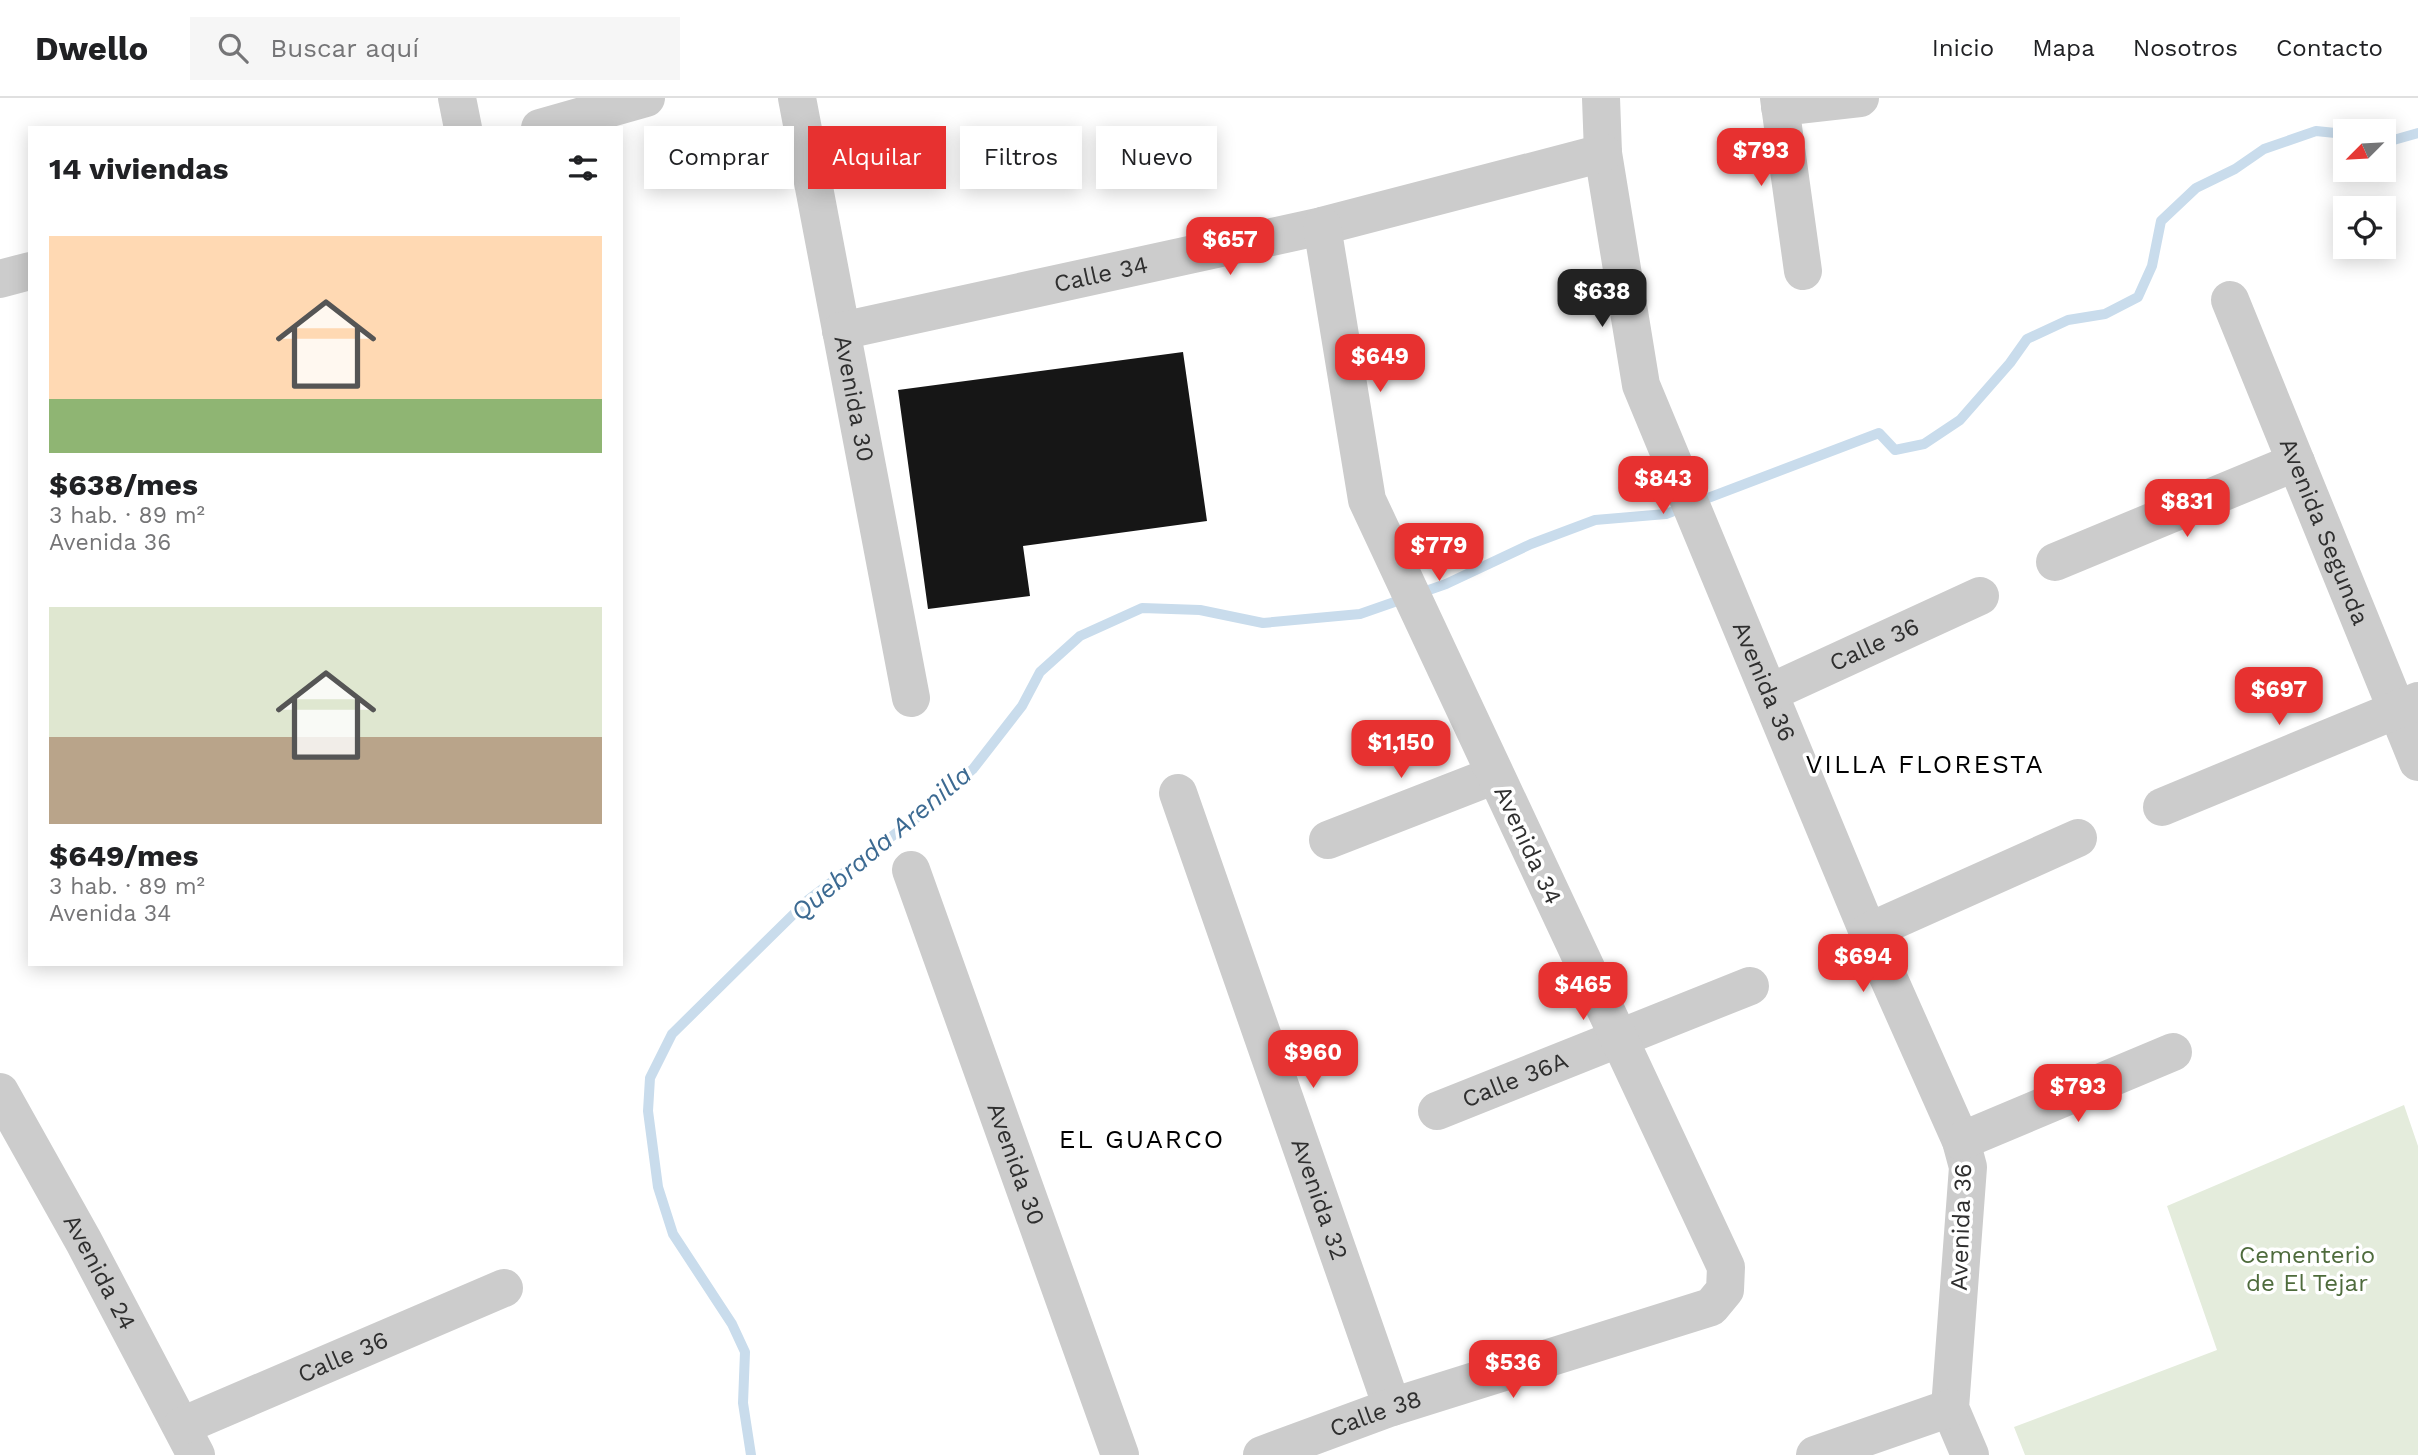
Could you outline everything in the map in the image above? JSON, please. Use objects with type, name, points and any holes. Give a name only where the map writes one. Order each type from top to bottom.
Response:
[{"type":"street","points":[[457,98],[463,126]]},
{"type":"street","points":[[547,126],[646,98]]},
{"type":"street","name":"Avenida 30","points":[[797,98],[911,698]]},
{"type":"street","name":"Avenida 36","points":[[1601,98],[1603,153],[1642,385],[1868,932],[1961,1141],[1968,1167],[1950,1408],[1970,1455]]},
{"type":"street","points":[[1802,271],[1780,102],[1860,98]]},
{"type":"street","name":"Calle 34","points":[[841,331],[1322,226],[1603,153]]},
{"type":"street","name":"Avenida 34","points":[[1322,226],[1367,500],[1618,1041],[1726,1266],[1726,1290]]},
{"type":"street","points":[[0,279],[28,272]]},
{"type":"street","name":"Avenida Segunda","points":[[2230,300],[2296,462],[2407,705],[2418,762]]},
{"type":"street","points":[[2054,562],[2296,462]]},
{"type":"street","name":"Calle 36","points":[[1769,693],[1980,596]]},
{"type":"street","points":[[2162,807],[2407,705]]},
{"type":"street","points":[[1328,840],[1495,775]]},
{"type":"street","name":"Avenida 32","points":[[1178,793],[1392,1407]]},
{"type":"street","points":[[1868,932],[2078,838]]},
{"type":"street","name":"Avenida 30","points":[[911,870],[1120,1455]]},
{"type":"street","name":"Calle 36A","points":[[1437,1111],[1618,1041],[1750,986]]},
{"type":"street","points":[[1961,1141],[2173,1052]]},
{"type":"street","name":"Avenida 24","points":[[0,1092],[85,1242],[189,1440]]},
{"type":"street","name":"Calle 36","points":[[189,1440],[504,1288]]},
{"type":"street","name":"Calle 38","points":[[1262,1455],[1392,1407],[1711,1307],[1726,1290]]},
{"type":"street","points":[[1815,1455],[1950,1408]]},
{"type":"green space","name":"Cementerio de El Tejar","points":[[2404,1105],[2418,1146],[2418,1455],[2025,1455],[2014,1427],[2217,1350],[2167,1206]]},
{"type":"building","points":[[1183,352],[1207,521],[1023,546],[1030,596],[928,609],[898,390]]},
{"type":"waterway","name":"Quebrada Arenilla","points":[[751,1455],[743,1403],[745,1352],[732,1324],[673,1234],[658,1187],[648,1111],[650,1078],[672,1034],[808,900],[916,818],[973,769],[1022,706],[1040,672],[1080,636],[1142,608],[1200,610],[1263,623],[1360,614],[1446,584],[1531,544],[1595,520],[1666,514],[1879,433],[1895,450],[1924,444],[1960,420],[2010,363],[2027,339],[2068,320],[2105,314],[2138,297],[2152,266],[2161,221],[2196,188],[2235,169],[2264,149],[2316,131],[2333,133]]},
{"type":"waterway","name":"Quebrada Arenilla","points":[[2396,139],[2418,133]]},
{"type":"district","name":"VILLA FLORESTA","points":[[1925,764]]},
{"type":"district","name":"EL GUARCO","points":[[1142,1139]]}]
